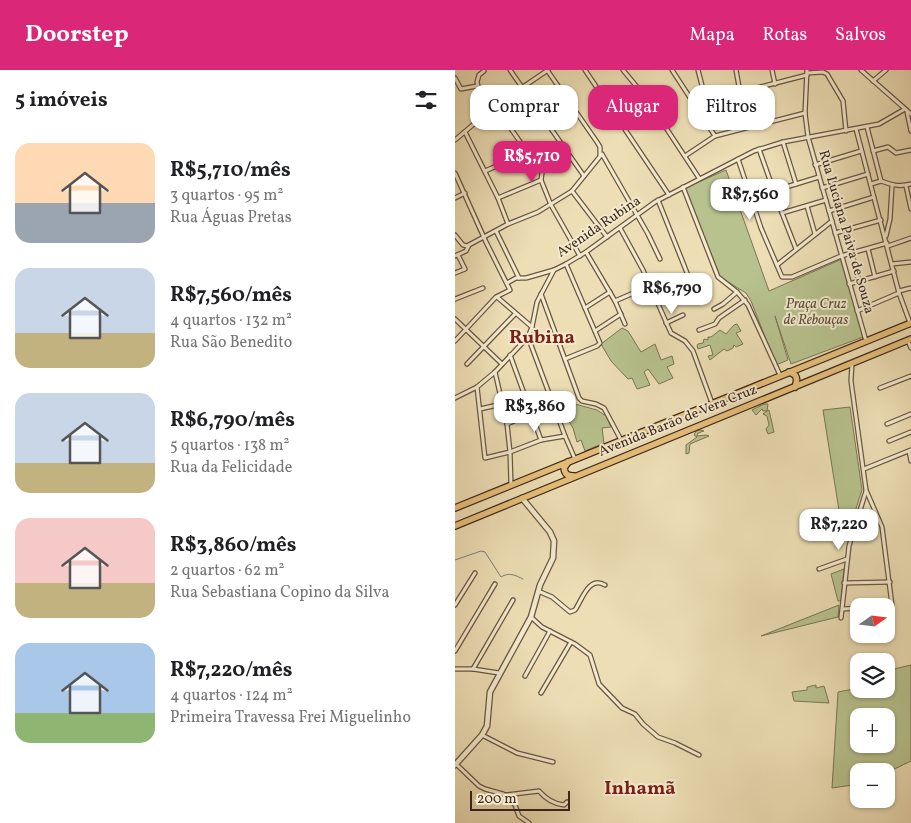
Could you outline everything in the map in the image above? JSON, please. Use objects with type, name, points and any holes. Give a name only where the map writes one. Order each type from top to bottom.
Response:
[{"type":"highway","name":"Avenida Barão de Vera Cruz","points":[[455,508],[910,323]]},
{"type":"highway","name":"Avenida Barão de Vera Cruz","points":[[455,526],[910,340]]},
{"type":"highway","points":[[789,372],[795,374],[797,378],[795,386]]},
{"type":"highway","points":[[572,460],[564,468],[564,472],[567,475],[575,476]]},
{"type":"street","points":[[510,70],[521,85]]},
{"type":"street","points":[[525,85],[548,70],[597,142],[601,155],[637,214],[660,259]]},
{"type":"street","points":[[585,70],[669,195]]},
{"type":"street","points":[[623,70],[647,99],[699,178]]},
{"type":"street","points":[[672,70],[688,95]]},
{"type":"street","points":[[698,70],[702,85]]},
{"type":"street","points":[[736,70],[739,85]]},
{"type":"street","points":[[772,70],[775,84]]},
{"type":"street","points":[[861,70],[908,111],[911,131]]},
{"type":"street","points":[[873,80],[886,70]]},
{"type":"street","points":[[477,85],[479,75],[484,71]]},
{"type":"street","points":[[771,85],[807,73],[823,72],[827,74],[843,100],[847,131]]},
{"type":"street","name":"Rua Luciana Paiva de Souza","points":[[807,73],[805,113],[808,137],[866,341]]},
{"type":"street","points":[[455,78],[461,89],[470,87]]},
{"type":"street","name":"Avenida Rubina","points":[[455,398],[477,386],[495,372],[528,337],[537,302],[554,270],[587,252],[658,200],[759,149],[783,142],[867,127],[908,111]]},
{"type":"street","points":[[685,156],[715,136],[805,113]]},
{"type":"street","points":[[867,127],[881,181]]},
{"type":"street","points":[[455,140],[470,128]]},
{"type":"street","points":[[856,129],[899,292],[910,323]]},
{"type":"street","points":[[513,130],[542,173],[541,180],[551,205],[580,256]]},
{"type":"street","points":[[552,130],[584,177]]},
{"type":"street","points":[[711,130],[715,136]]},
{"type":"street","points":[[465,132],[498,198],[508,224]]},
{"type":"street","points":[[783,142],[796,184]]},
{"type":"street","points":[[873,151],[888,147],[896,153],[911,150]]},
{"type":"street","points":[[759,149],[781,213],[796,249]]},
{"type":"street","points":[[815,165],[861,151]]},
{"type":"street","points":[[485,171],[529,152]]},
{"type":"street","points":[[455,235],[463,246],[469,245],[508,224],[539,212],[572,191],[601,155]]},
{"type":"street","points":[[738,159],[777,265],[781,275],[785,278],[792,277],[841,256],[911,238]]},
{"type":"street","points":[[455,173],[510,290],[496,297],[455,341]]},
{"type":"street","points":[[822,188],[868,174]]},
{"type":"street","points":[[773,191],[819,177]]},
{"type":"street","points":[[498,198],[541,180]]},
{"type":"street","points":[[871,184],[881,181],[892,186],[911,184]]},
{"type":"street","points":[[885,237],[890,219],[892,186]]},
{"type":"street","points":[[906,186],[911,209]]},
{"type":"street","points":[[683,187],[718,277],[737,292],[751,309],[780,375]]},
{"type":"street","points":[[572,191],[607,237]]},
{"type":"street","points":[[455,198],[465,193]]},
{"type":"street","points":[[829,211],[874,197]]},
{"type":"street","points":[[658,200],[693,288]]},
{"type":"street","points":[[754,206],[777,200]]},
{"type":"street","points":[[781,213],[826,200]]},
{"type":"street","points":[[807,206],[815,234]]},
{"type":"street","points":[[835,233],[881,220]]},
{"type":"street","points":[[777,265],[832,221]]},
{"type":"street","points":[[620,228],[672,334],[685,341],[690,347],[712,403]]},
{"type":"street","points":[[496,231],[519,278]]},
{"type":"street","points":[[455,273],[465,269],[457,255],[465,251],[469,245]]},
{"type":"street","points":[[868,249],[875,277]]},
{"type":"street","points":[[587,252],[615,301],[625,324]]},
{"type":"street","points":[[852,254],[859,281]]},
{"type":"street","points":[[892,264],[911,262]]},
{"type":"street","points":[[565,264],[599,341],[599,345],[565,359]]},
{"type":"street","points":[[507,283],[519,278],[554,270]]},
{"type":"street","points":[[849,284],[894,271]]},
{"type":"street","points":[[615,301],[673,276]]},
{"type":"street","points":[[455,299],[483,288]]},
{"type":"street","points":[[857,311],[911,288]]},
{"type":"street","points":[[585,308],[610,292]]},
{"type":"street","points":[[714,309],[737,292]]},
{"type":"street","points":[[541,294],[581,400],[604,408],[621,440]]},
{"type":"street","points":[[496,297],[532,327]]},
{"type":"street","points":[[699,330],[715,324],[719,318],[745,300]]},
{"type":"street","points":[[467,364],[515,314]]},
{"type":"street","points":[[595,331],[621,314]]},
{"type":"street","points":[[666,323],[683,315]]},
{"type":"street","points":[[455,318],[502,364]]},
{"type":"street","points":[[528,337],[572,460]]},
{"type":"street","points":[[910,340],[911,348]]},
{"type":"street","points":[[510,356],[541,440]]},
{"type":"street","points":[[852,363],[851,381],[866,490],[882,526],[893,598]]},
{"type":"street","points":[[495,372],[507,424],[511,485]]},
{"type":"street","points":[[880,388],[911,376]]},
{"type":"street","points":[[477,386],[485,458],[510,452],[541,440],[565,436]]},
{"type":"street","points":[[480,409],[502,404]]},
{"type":"street","points":[[507,424],[553,404]]},
{"type":"street","points":[[887,424],[911,414]]},
{"type":"street","points":[[889,441],[911,432]]},
{"type":"street","points":[[864,469],[910,451],[911,461]]},
{"type":"street","points":[[841,618],[851,535],[866,490]]},
{"type":"street","points":[[522,498],[548,528],[555,541],[553,558],[538,591],[531,617],[490,692],[488,721],[482,735],[455,765],[485,789],[505,795],[539,791],[545,798],[557,804],[564,805],[567,802]]},
{"type":"street","points":[[819,569],[847,559]]},
{"type":"street","points":[[455,605],[475,573]]},
{"type":"street","points":[[538,591],[552,597],[570,612],[575,610],[593,583],[599,582],[605,585]]},
{"type":"street","points":[[845,583],[890,582]]},
{"type":"street","points":[[455,651],[495,584]]},
{"type":"street","points":[[473,669],[513,600]]},
{"type":"street","points":[[843,609],[850,609]]},
{"type":"street","points":[[531,617],[542,627],[571,642],[590,655],[599,684],[622,708],[637,715],[643,724],[658,736],[675,742],[699,755]]},
{"type":"street","points":[[525,676],[550,631]]},
{"type":"street","points":[[541,693],[571,642]]},
{"type":"street","points":[[455,669],[473,669],[499,673]]},
{"type":"street","points":[[482,735],[517,753],[553,762]]},
{"type":"street","points":[[505,795],[515,805],[519,816],[529,823]]},
{"type":"green space","points":[[506,147],[513,157],[499,163],[493,154]]},
{"type":"green space","name":"Praça Cruz de Rebouças","points":[[726,170],[769,291],[842,259],[863,337],[791,364],[775,316],[788,360],[776,365],[751,301],[746,293],[720,277],[685,188]]},
{"type":"green space","points":[[737,324],[741,331],[736,333],[743,344],[736,347],[734,345],[733,348],[727,351],[724,349],[710,360],[708,356],[713,355],[710,345],[698,349],[698,344],[703,343],[704,339],[708,340],[708,337],[711,337],[720,330],[726,334]]},
{"type":"green space","points":[[622,328],[628,331],[641,352],[655,344],[661,360],[672,356],[674,364],[667,367],[673,378],[659,384],[648,369],[644,372],[650,385],[637,389],[632,378],[628,379],[611,361],[601,344]]},
{"type":"green space","points":[[575,404],[597,410],[606,416],[611,427],[602,428],[604,443],[585,451],[581,440],[577,442],[573,428],[565,415]]},
{"type":"green space","points":[[768,404],[767,411],[762,409],[756,415],[752,410]]},
{"type":"green space","points":[[850,407],[862,490],[849,530],[840,532],[842,529],[823,410]]},
{"type":"green space","points":[[769,410],[774,432],[768,434],[766,429],[769,425],[767,416],[763,414]]},
{"type":"green space","points":[[696,431],[704,431],[698,433],[697,436],[709,436],[690,444],[689,453],[686,454],[686,445],[697,437],[694,435]]},
{"type":"green space","points":[[844,569],[841,601],[838,601],[831,574]]},
{"type":"green space","points":[[839,605],[838,617],[761,636]]},
{"type":"green space","points":[[911,665],[911,761],[895,769],[895,763],[850,763],[850,785],[832,788],[838,692],[850,690],[850,698],[895,698],[895,669]]},
{"type":"green space","points":[[816,685],[816,688],[824,686],[829,703],[794,701],[792,692],[807,690],[807,687]]},
{"type":"waterway","points":[[455,560],[481,551],[485,552],[501,577],[509,574],[523,579]]},
{"type":"district","name":"Rubina","points":[[542,338]]},
{"type":"district","name":"Inhamã","points":[[640,789]]}]
